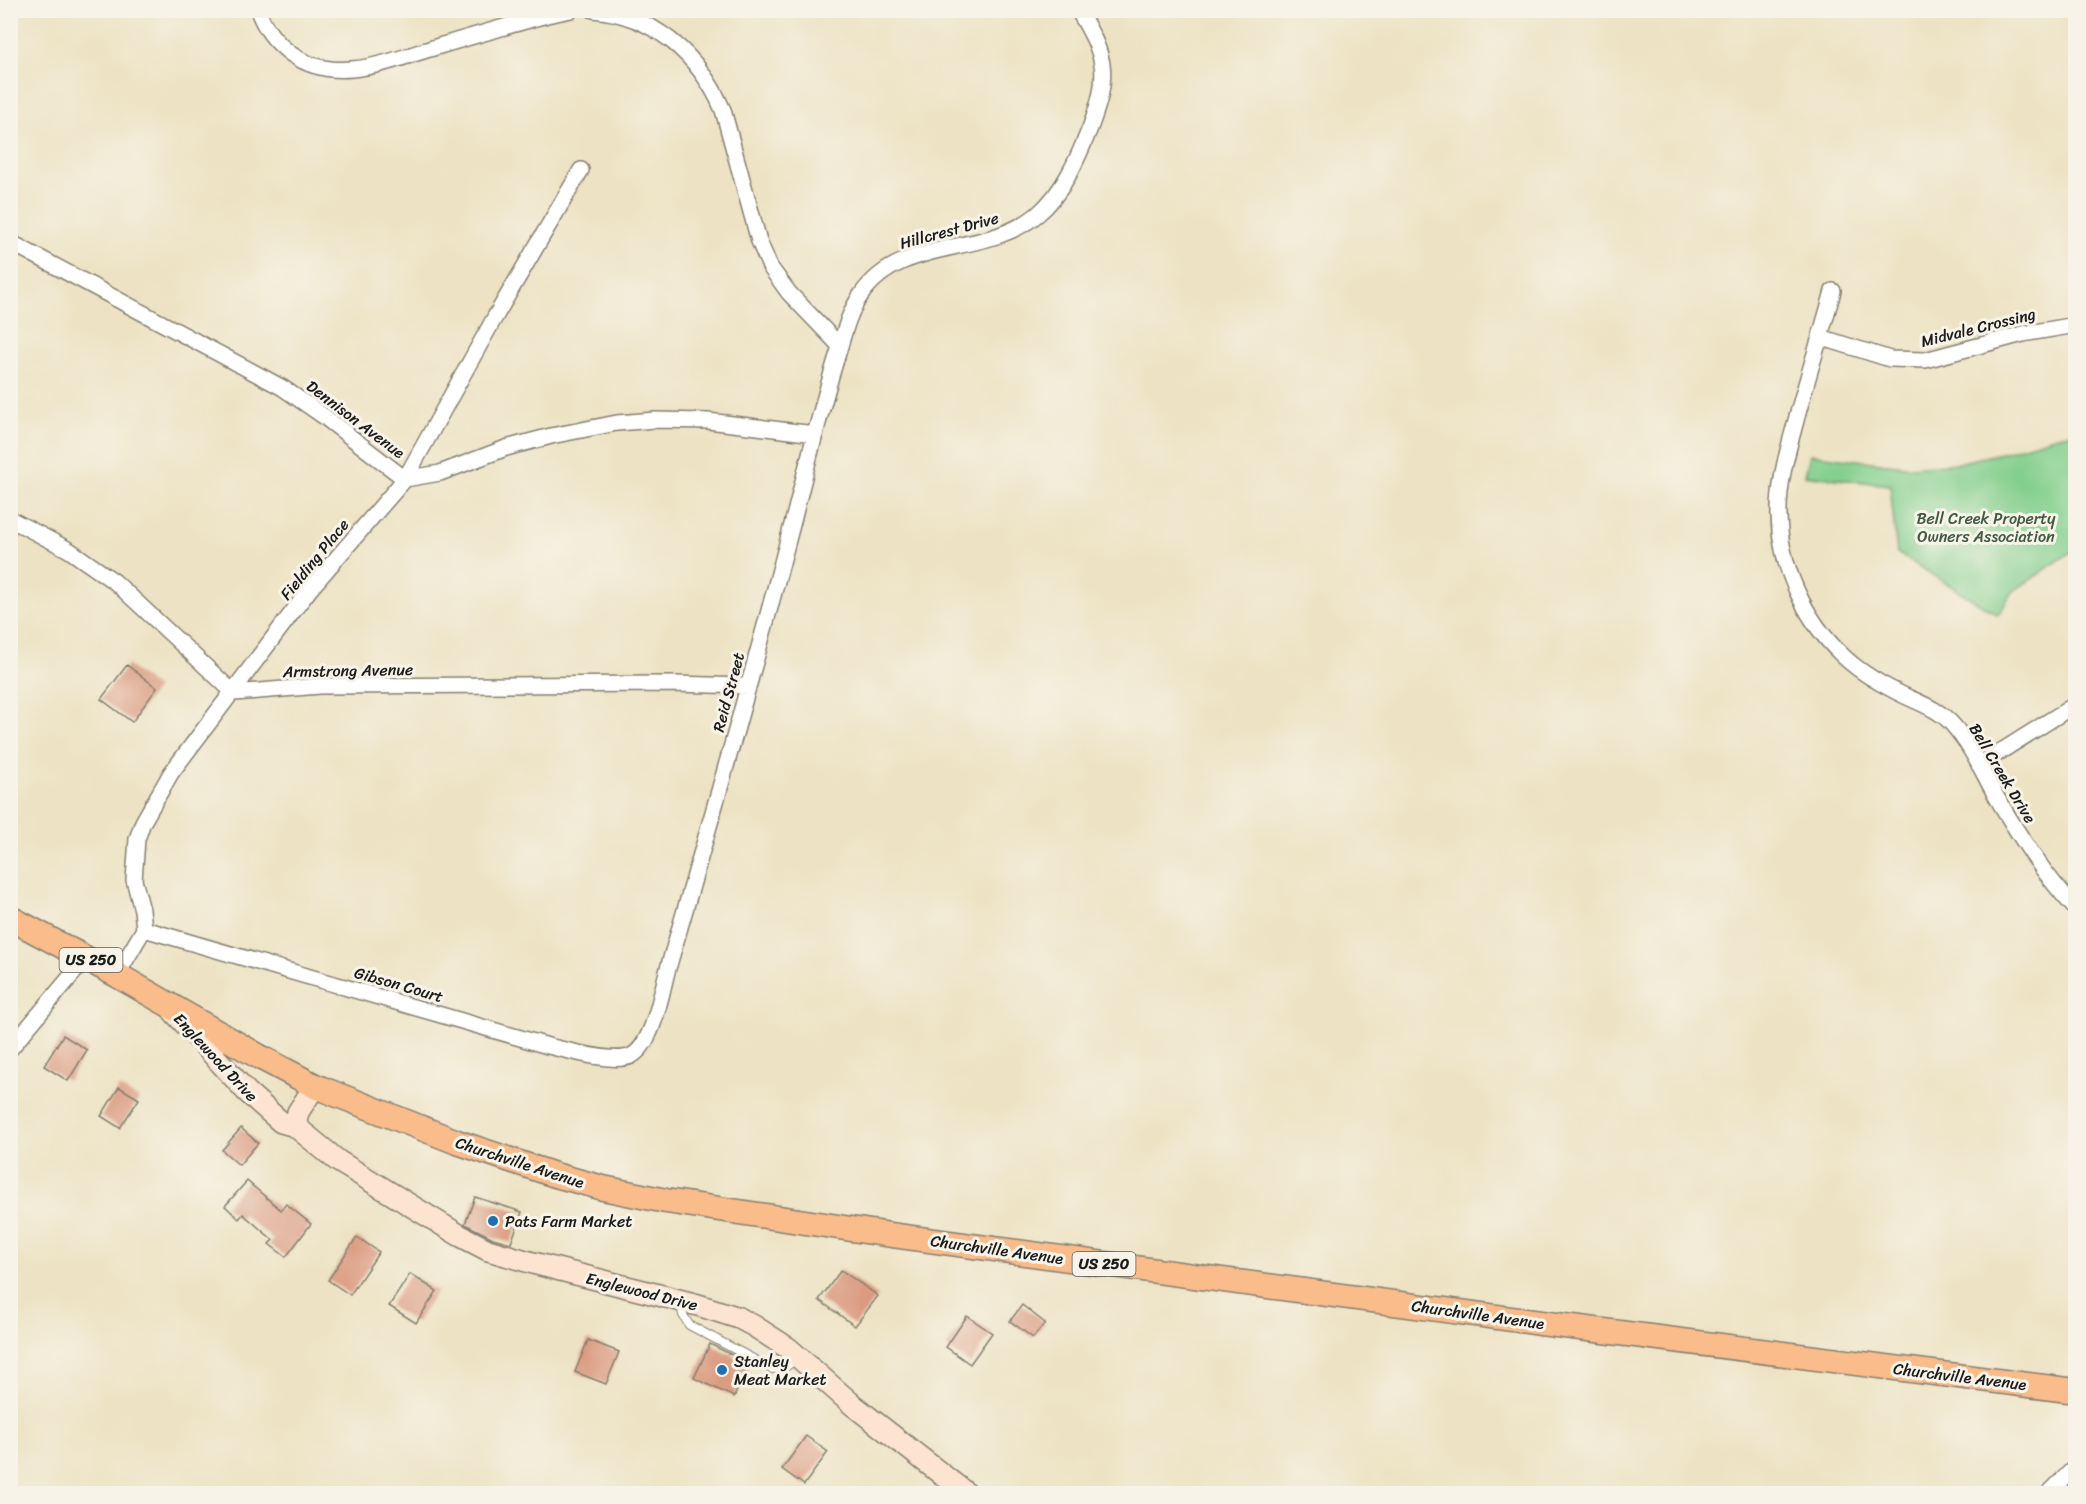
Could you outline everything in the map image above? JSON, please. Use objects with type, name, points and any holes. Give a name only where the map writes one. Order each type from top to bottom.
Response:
[{"type":"main road","name":"Churchville Avenue","points":[[10,918],[315,1086],[457,1142],[555,1175],[666,1201],[891,1235],[1209,1278],[2076,1391]]},
{"type":"street","points":[[258,10],[270,34],[294,56],[316,66],[341,70],[377,65],[571,10]]},
{"type":"street","points":[[593,10],[626,17],[654,29],[679,46],[700,69],[723,110],[759,241],[770,267],[789,293],[840,346]]},
{"type":"street","name":"Hillcrest Drive","points":[[840,346],[856,302],[868,285],[893,265],[921,254],[986,240],[1009,232],[1037,215],[1053,198],[1084,142],[1098,107],[1103,87],[1100,50],[1078,10]]},
{"type":"street","name":"Fielding Place","points":[[144,929],[142,910],[134,880],[137,839],[171,773],[234,693],[310,589],[405,479],[495,317],[581,170]]},
{"type":"street","name":"Dennison Avenue","points":[[10,242],[283,388],[405,479],[440,473],[495,452],[551,436],[617,423],[655,420],[708,421],[815,434]]},
{"type":"street","name":"Bell Creek Drive","points":[[1833,291],[1789,446],[1780,494],[1779,517],[1782,541],[1797,590],[1824,637],[1842,656],[1875,681],[1925,705],[1950,722],[1963,737],[2021,838],[2045,874],[2076,909]]},
{"type":"street","name":"Midvale Crossing","points":[[1820,337],[1890,359],[1925,360],[2023,334],[2076,325]]},
{"type":"street","name":"Reid Street","points":[[642,1046],[649,1034],[655,1014],[748,686],[840,346]]},
{"type":"street","points":[[10,519],[76,554],[115,582],[234,693]]},
{"type":"street","name":"Armstrong Avenue","points":[[234,693],[332,686],[672,684],[748,686]]},
{"type":"street","points":[[1979,765],[2076,704]]},
{"type":"street","points":[[117,975],[144,929]]},
{"type":"street","name":"Gibson Court","points":[[144,929],[548,1046],[603,1058],[628,1057],[642,1046]]},
{"type":"street","points":[[10,1049],[86,958]]},
{"type":"street","name":"Englewood Drive","points":[[169,1006],[247,1092],[280,1122],[295,1126],[338,1161],[459,1235],[488,1250],[681,1300],[739,1318],[769,1335],[798,1357],[861,1413],[967,1494]]},
{"type":"street","points":[[295,1126],[298,1112],[315,1086]]},
{"type":"street","points":[[2048,1494],[2076,1466]]},
{"type":"lane","points":[[681,1300],[683,1315],[689,1325],[772,1369],[784,1368],[798,1357]]},
{"type":"green space","name":"Bell Creek Property Owners Association","points":[[2075,433],[2075,549],[2011,593],[1998,615],[1897,553],[1890,485],[1805,475],[1810,454],[1912,467],[1958,463]]},
{"type":"building","points":[[127,665],[157,688],[132,722],[101,699]]},
{"type":"building","points":[[63,1035],[87,1050],[68,1081],[44,1066]]},
{"type":"building","points":[[119,1087],[139,1099],[120,1128],[101,1116]]},
{"type":"building","points":[[241,1128],[258,1143],[239,1165],[222,1150]]},
{"type":"building","points":[[247,1181],[281,1210],[286,1204],[311,1224],[286,1257],[269,1244],[273,1240],[243,1214],[239,1219],[225,1206]]},
{"type":"building","name":"Pats Farm Market","points":[[475,1197],[522,1212],[511,1243],[493,1238],[465,1224]]},
{"type":"building","points":[[357,1237],[379,1252],[350,1295],[328,1280]]},
{"type":"building","points":[[841,1270],[878,1296],[855,1326],[819,1300]]},
{"type":"building","points":[[410,1274],[437,1291],[416,1323],[389,1306]]},
{"type":"building","points":[[1022,1305],[1045,1323],[1033,1338],[1010,1321]]},
{"type":"building","points":[[967,1316],[992,1333],[970,1364],[946,1347]]},
{"type":"building","points":[[588,1340],[619,1352],[606,1384],[575,1372]]},
{"type":"building","name":"Stanley Meat Market","points":[[710,1344],[750,1364],[734,1397],[694,1378]]},
{"type":"building","points":[[806,1436],[828,1452],[804,1485],[782,1469]]},
{"type":"place","name":"Pats Farm Market","points":[[493,1221]]},
{"type":"place","name":"Stanley Meat Market","points":[[722,1370]]}]
